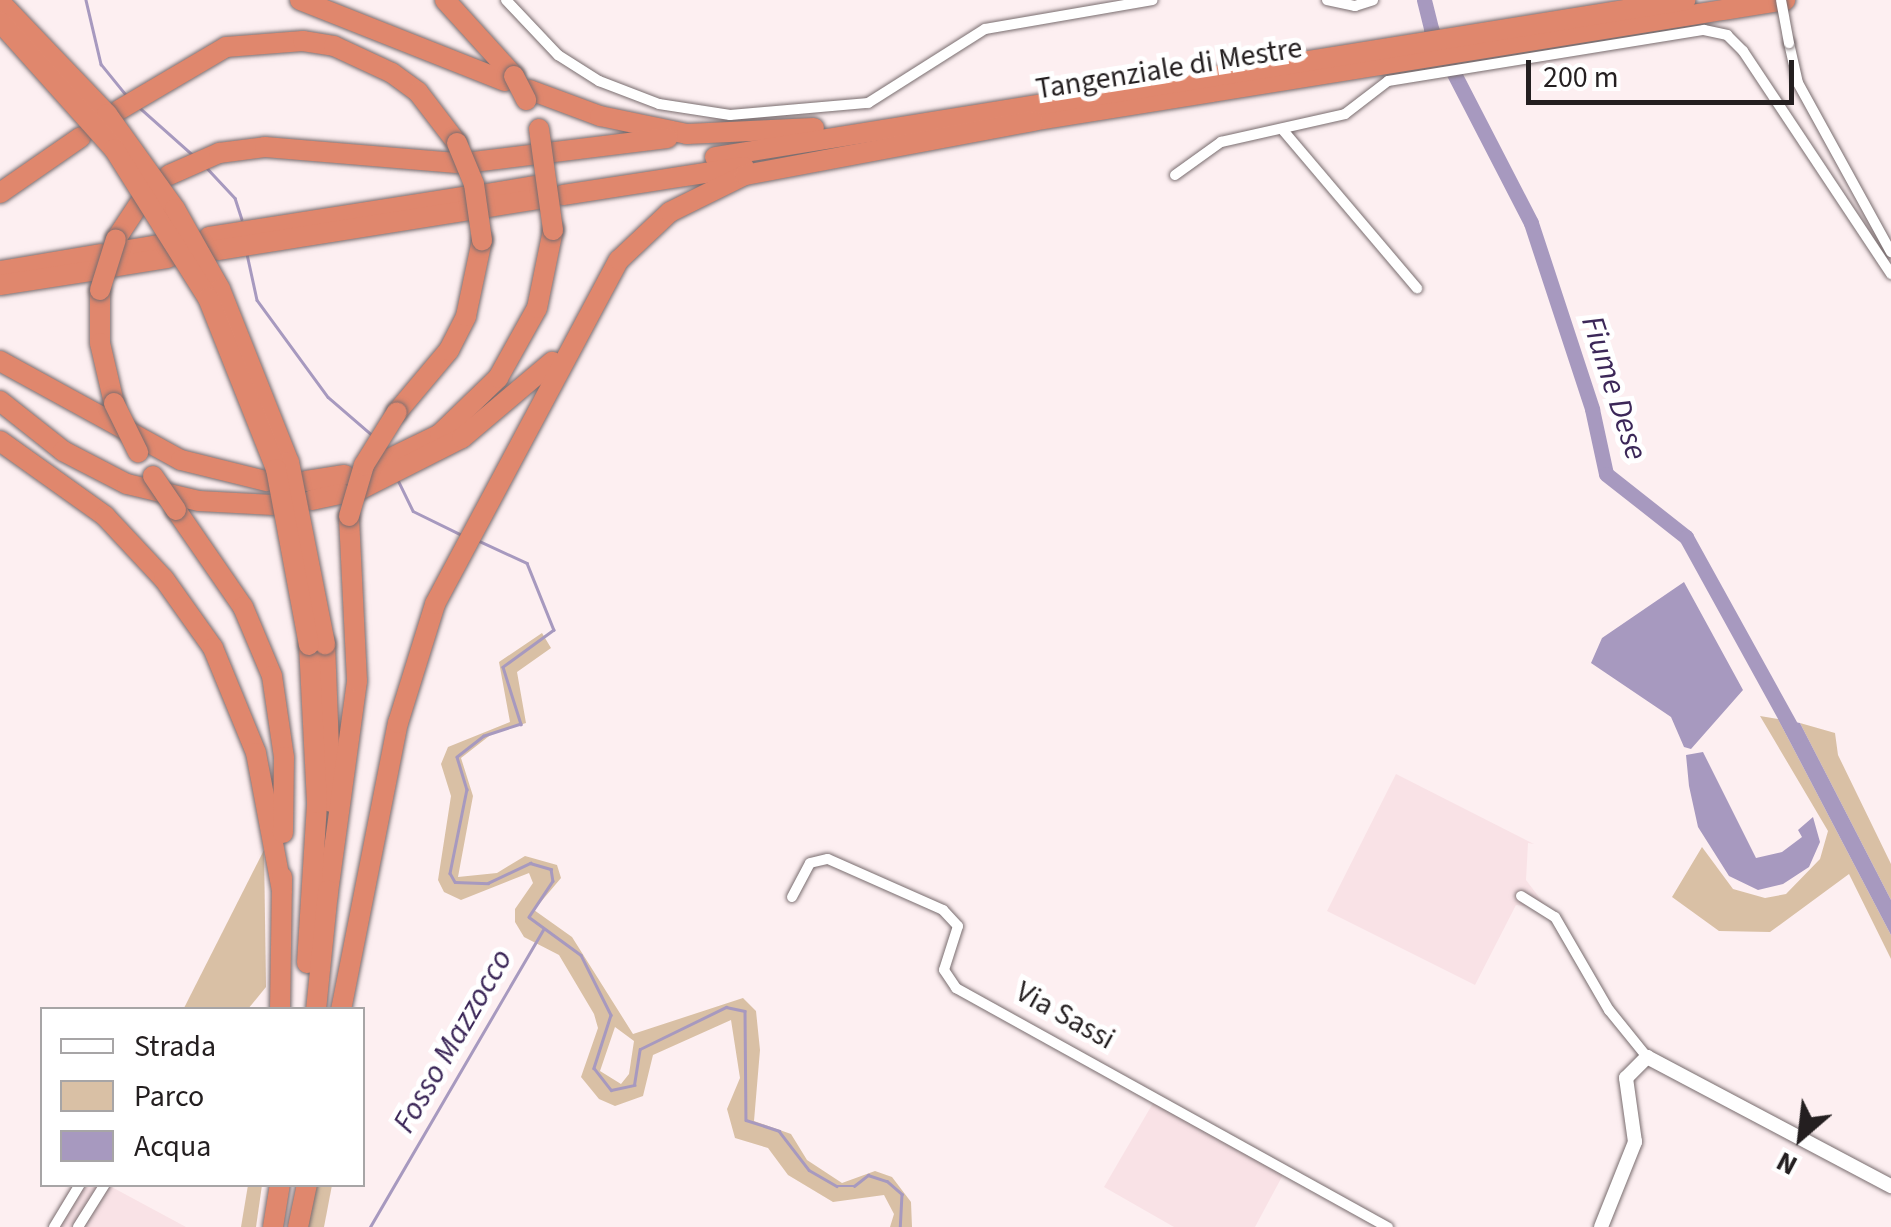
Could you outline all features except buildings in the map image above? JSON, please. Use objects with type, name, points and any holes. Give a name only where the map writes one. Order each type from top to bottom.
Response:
[{"type":"highway","points":[[300,0],[519,87],[627,123],[700,135]]},
{"type":"highway","points":[[404,463],[466,413],[508,365],[537,308],[553,230],[539,130],[519,87],[446,0]]},
{"type":"highway","name":"Tangenziale di Mestre","points":[[1475,49],[1685,0]]},
{"type":"highway","name":"Tangenziale di Mestre","points":[[553,190],[1032,121],[1783,0]]},
{"type":"highway","points":[[0,2],[107,114],[175,209],[220,289],[289,462],[317,645],[332,780],[327,900]]},
{"type":"highway","points":[[0,22],[114,148],[208,298],[276,469],[317,645],[317,803],[303,1007]]},
{"type":"highway","points":[[119,110],[226,47],[303,41],[334,46],[392,72],[418,92],[462,156],[474,184],[482,240],[466,316],[450,350],[398,412],[364,465],[350,516],[356,681],[316,1007]]},
{"type":"highway","points":[[177,170],[218,153],[282,147],[462,156],[794,130],[1329,52],[1344,56]]},
{"type":"highway","name":"Tangenziale di Mestre","points":[[213,244],[1344,56],[1422,58]]},
{"type":"highway","points":[[309,490],[363,479],[462,438],[536,381],[644,232],[724,183],[1032,121]]},
{"type":"highway","points":[[0,194],[81,137]]},
{"type":"highway","points":[[138,204],[107,262],[100,343],[114,403],[138,452],[243,607],[272,676],[284,757],[280,1007]]},
{"type":"highway","points":[[0,285],[163,252]]},
{"type":"highway","points":[[0,270],[107,262]]},
{"type":"highway","points":[[343,1007],[398,724],[457,556],[588,311]]},
{"type":"highway","points":[[0,361],[181,460],[266,482]]},
{"type":"highway","points":[[0,400],[62,451],[127,484],[199,501],[274,505]]},
{"type":"highway","points":[[0,441],[116,526],[212,648],[256,754],[282,890]]},
{"type":"highway","points":[[270,1227],[271,1187]]},
{"type":"highway","points":[[270,1227],[279,1187]]},
{"type":"highway","points":[[289,1227],[294,1187]]},
{"type":"highway","points":[[298,1227],[306,1187]]},
{"type":"street","points":[[506,0],[558,55],[599,81],[659,104],[730,115],[868,103],[985,29],[1153,0]]},
{"type":"street","points":[[1327,0],[1355,6],[1373,0]]},
{"type":"street","points":[[1783,0],[1798,84],[1891,252]]},
{"type":"street","points":[[1475,49],[1704,30],[1727,35],[1891,274]]},
{"type":"street","points":[[1176,176],[1221,142],[1345,114],[1422,58]]},
{"type":"street","points":[[1282,129],[1417,288]]},
{"type":"street","name":"Via Sassi","points":[[792,897],[810,864],[828,859],[944,910],[958,926],[944,970],[956,988],[1388,1227]]},
{"type":"street","points":[[1521,896],[1555,918],[1608,1010],[1651,1058],[1891,1186]]},
{"type":"street","points":[[1601,1227],[1635,1142],[1626,1078],[1651,1058]]},
{"type":"street","points":[[54,1227],[78,1187]]},
{"type":"street","points":[[78,1227],[104,1187]]},
{"type":"shaded area","points":[[1396,774],[1534,844],[1528,843],[1526,880],[1548,909],[1516,905],[1475,985],[1327,911]]},
{"type":"shaded area","points":[[1156,1098],[1284,1173],[1255,1227],[1174,1227],[1104,1187]]},
{"type":"shaded area","points":[[71,1187],[112,1187],[186,1227],[59,1227],[66,1202],[59,1207]]},
{"type":"green space","points":[[542,633],[551,648],[517,672],[526,723],[493,733],[461,758],[473,796],[458,877],[497,873],[525,856],[557,865],[561,878],[534,910],[572,937],[633,1034],[743,998],[756,1011],[760,1050],[754,1121],[791,1134],[807,1160],[842,1183],[875,1171],[892,1177],[911,1202],[912,1227],[890,1227],[894,1214],[884,1195],[833,1202],[788,1175],[768,1148],[735,1138],[727,1109],[740,1078],[731,1020],[653,1055],[643,1096],[615,1106],[599,1099],[581,1077],[598,1028],[594,1014],[559,955],[524,937],[515,922],[515,909],[533,883],[529,873],[461,900],[444,892],[438,880],[451,796],[441,764],[448,747],[510,722],[499,662]],"holes":[[[615,1027],[634,1041],[629,1074],[621,1084],[600,1071]]]},
{"type":"green space","points":[[1760,716],[1778,719],[1891,935],[1891,959],[1849,874],[1770,932],[1719,931],[1672,897],[1702,847],[1733,889],[1765,898],[1786,894],[1820,859],[1828,831]]},
{"type":"green space","points":[[1800,723],[1835,733],[1838,755],[1891,864],[1891,900]]},
{"type":"green space","points":[[264,850],[266,987],[250,1007],[185,1007]]},
{"type":"green space","points":[[248,1187],[262,1187],[256,1227],[241,1227]]},
{"type":"green space","points":[[316,1187],[332,1187],[324,1227],[305,1227]]},
{"type":"water","points":[[1684,582],[1743,690],[1691,749],[1684,747],[1671,717],[1591,663],[1602,638]]},
{"type":"water","points":[[1778,719],[1800,723],[1891,900],[1891,935]]},
{"type":"water","points":[[1703,752],[1756,858],[1782,852],[1802,837],[1798,830],[1813,817],[1820,842],[1809,867],[1783,884],[1758,890],[1729,876],[1698,827],[1689,786],[1686,755]]},
{"type":"waterway","points":[[86,0],[101,64],[127,96]]},
{"type":"waterway","name":"Fiume Dese","points":[[1424,0],[1431,29],[1531,223],[1592,409],[1606,474],[1686,537],[1796,736]]},
{"type":"waterway","points":[[140,108],[194,156]]},
{"type":"waterway","points":[[207,168],[235,198],[242,219]]},
{"type":"waterway","points":[[247,254],[257,300],[328,397],[372,435]]},
{"type":"waterway","points":[[398,480],[413,511],[460,534]]},
{"type":"waterway","points":[[477,540],[527,563],[554,630],[503,667],[521,724],[484,736],[457,757],[467,789],[450,873],[455,882],[488,883],[530,863],[551,869],[553,881],[529,917],[581,955],[611,1015],[594,1068],[611,1090],[634,1085],[640,1049],[726,1007],[745,1011],[746,1120],[779,1131],[809,1170],[837,1186],[854,1186],[868,1175],[887,1181],[902,1194],[900,1227]]},
{"type":"waterway","name":"Fosso Mazzocco","points":[[370,1227],[543,930]]}]
